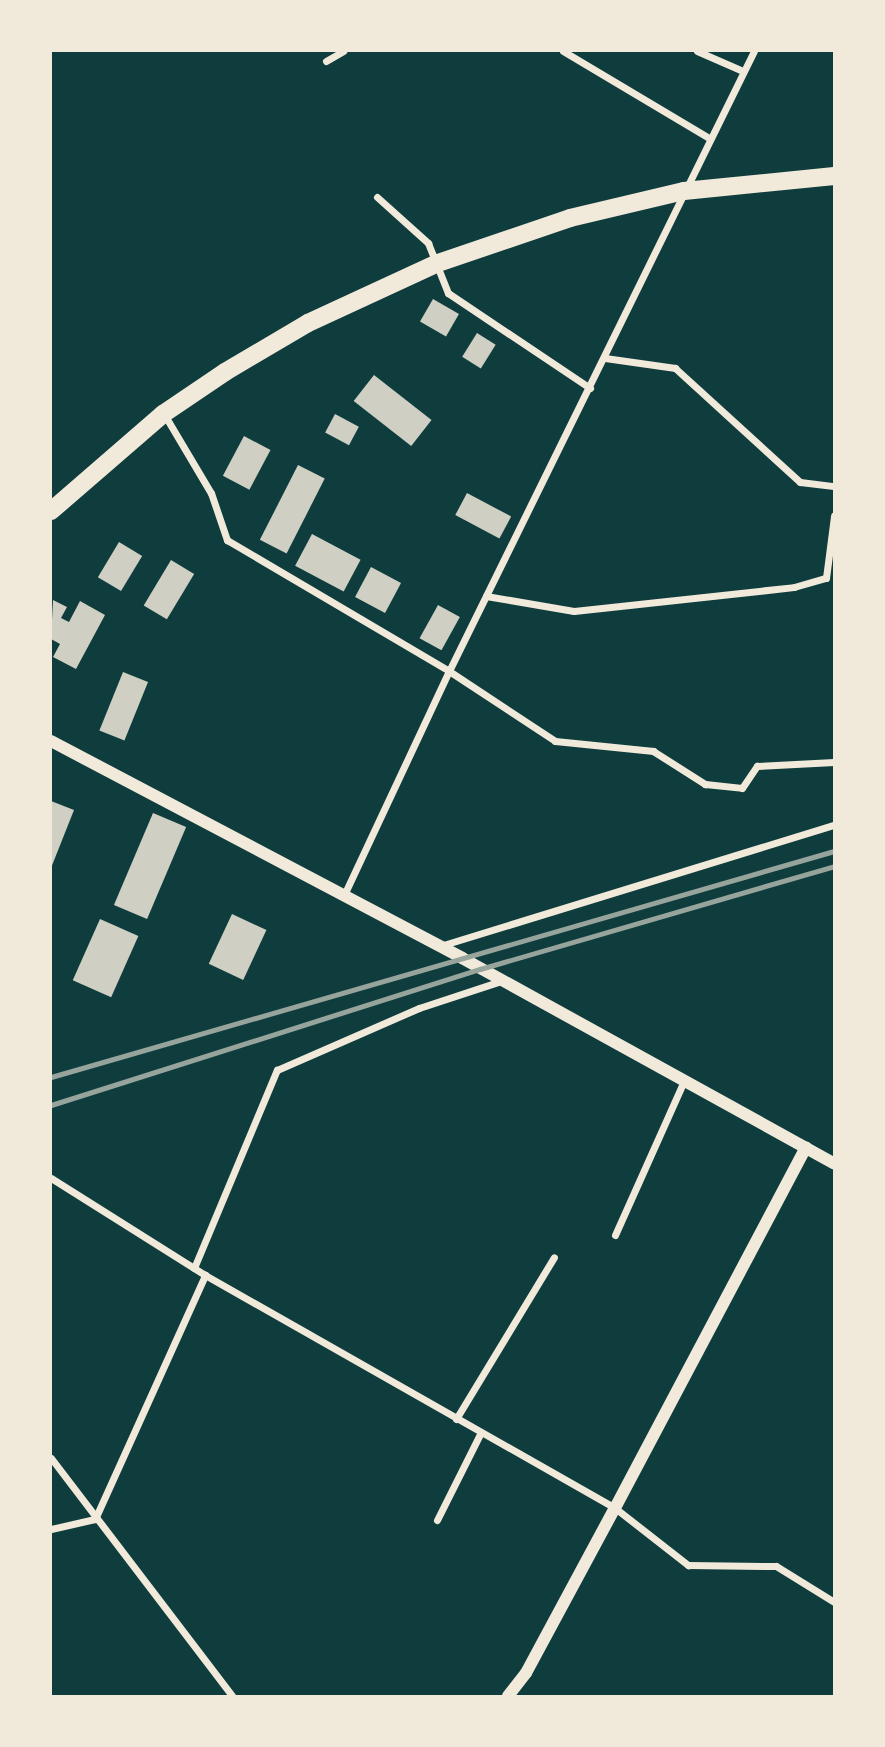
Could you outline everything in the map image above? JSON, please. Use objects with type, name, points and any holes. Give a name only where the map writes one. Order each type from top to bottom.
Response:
[{"type":"main road","points":[[51,511],[163,414],[308,323],[438,263],[570,218],[684,191],[834,176]]},
{"type":"street","points":[[326,61],[343,51]]},
{"type":"street","points":[[563,51],[709,138]]},
{"type":"street","points":[[697,51],[743,71]]},
{"type":"street","points":[[344,895],[449,671],[754,51]]},
{"type":"street","points":[[377,197],[428,243],[448,293],[590,388]]},
{"type":"street","points":[[605,358],[675,368],[800,482],[834,486]]},
{"type":"street","points":[[163,414],[211,493],[227,540],[449,671],[555,741],[653,751],[705,784],[742,788],[758,766],[834,762]]},
{"type":"street","points":[[486,596],[574,611],[794,587],[827,578],[834,516]]},
{"type":"street","points":[[51,741],[439,946],[834,1163]]},
{"type":"street","points":[[439,946],[834,825]]},
{"type":"street","points":[[194,1268],[277,1070],[419,1009],[502,981]]},
{"type":"street","points":[[615,1235],[684,1080]]},
{"type":"street","points":[[508,1696],[526,1672],[806,1147]]},
{"type":"street","points":[[51,1178],[205,1275],[615,1508],[688,1565],[776,1566],[834,1602]]},
{"type":"street","points":[[457,1419],[554,1257]]},
{"type":"street","points":[[95,1519],[205,1275]]},
{"type":"street","points":[[437,1520],[481,1432]]},
{"type":"street","points":[[51,1458],[232,1696]]},
{"type":"street","points":[[51,1529],[95,1519]]},
{"type":"building","points":[[433,299],[459,314],[446,337],[420,322]]},
{"type":"building","points":[[477,333],[496,345],[481,368],[462,357]]},
{"type":"building","points":[[374,375],[432,420],[411,446],[354,401]]},
{"type":"building","points":[[335,414],[359,427],[349,445],[325,433]]},
{"type":"building","points":[[244,436],[270,450],[249,490],[223,476]]},
{"type":"building","points":[[298,465],[325,479],[287,553],[260,540]]},
{"type":"building","points":[[467,493],[511,516],[499,539],[455,515]]},
{"type":"building","points":[[312,534],[361,560],[344,592],[295,566]]},
{"type":"building","points":[[119,542],[142,556],[121,591],[98,577]]},
{"type":"building","points":[[171,560],[194,574],[167,619],[144,605]]},
{"type":"building","points":[[371,567],[401,583],[385,613],[355,597]]},
{"type":"building","points":[[53,600],[67,607],[61,618],[69,622],[80,601],[105,615],[76,669],[53,657],[60,644],[51,639]]},
{"type":"building","points":[[438,605],[460,617],[441,650],[420,638]]},
{"type":"building","points":[[123,672],[148,682],[124,741],[99,730]]},
{"type":"building","points":[[51,801],[74,810],[51,868]]},
{"type":"building","points":[[153,813],[186,827],[147,919],[114,905]]},
{"type":"building","points":[[232,914],[266,930],[243,980],[209,964]]},
{"type":"building","points":[[100,919],[138,936],[111,997],[73,980]]},
{"type":"railway","points":[[51,1077],[834,851]]},
{"type":"railway","points":[[51,1105],[480,969],[834,866]]}]
